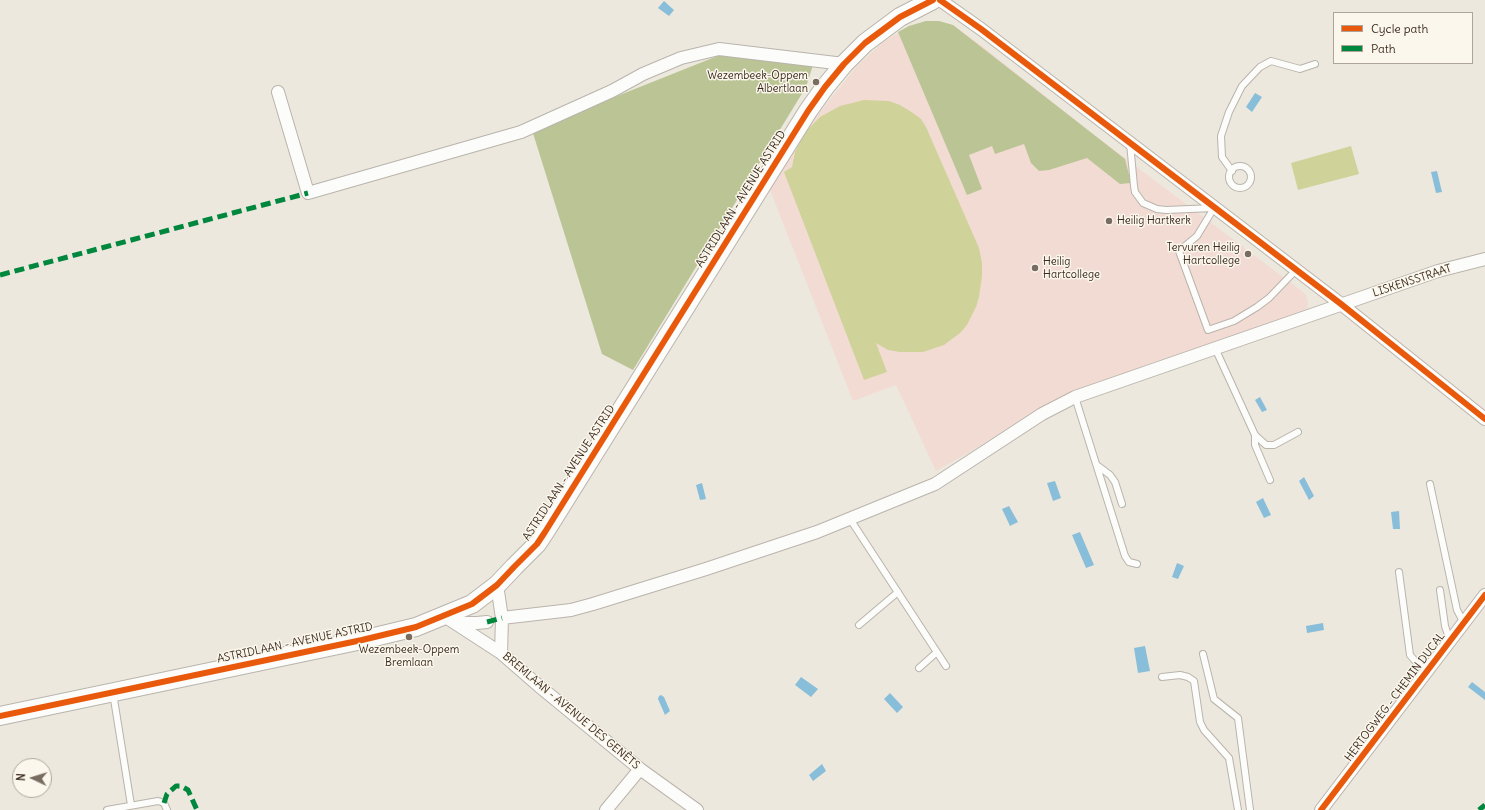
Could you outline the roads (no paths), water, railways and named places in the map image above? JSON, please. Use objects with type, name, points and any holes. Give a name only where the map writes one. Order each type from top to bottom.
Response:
[{"type":"street","name":"ASTRIDLAAN - AVENUE ASTRID","points":[[0,716],[450,620],[498,585],[538,544],[808,111],[825,87],[864,43],[900,17],[933,0]]},
{"type":"street","points":[[940,0],[1130,143],[1295,271],[1341,304],[1485,419]]},
{"type":"street","points":[[278,92],[308,193],[521,132],[612,91],[643,74],[681,58],[719,49],[844,64]]},
{"type":"street","name":"LISKENSSTRAAT","points":[[502,618],[571,610],[593,604],[706,569],[817,532],[935,484],[1042,414],[1075,396],[1438,271],[1485,259]]},
{"type":"street","points":[[498,585],[502,618],[501,653]]},
{"type":"street","name":"HERTOGWEG - CHEMIN DUCAL","points":[[1321,810],[1485,595]]},
{"type":"street","points":[[450,620],[477,624],[487,622]]},
{"type":"street","name":"BREMLAAN - AVENUE DES GENÊTS","points":[[450,620],[501,653],[640,769],[697,810]]},
{"type":"street","points":[[606,810],[640,769]]},
{"type":"lane","points":[[1232,171],[1222,157],[1221,136],[1229,112],[1242,86],[1260,67],[1271,61],[1300,69],[1315,64]]},
{"type":"lane","points":[[1130,143],[1135,192],[1143,203],[1166,210],[1214,208]]},
{"type":"lane","points":[[1214,208],[1197,236],[1179,251],[1208,330],[1234,321],[1257,307],[1269,298],[1295,271]]},
{"type":"lane","points":[[1215,348],[1255,435],[1266,445],[1274,445],[1298,432]]},
{"type":"lane","points":[[1075,396],[1125,556],[1129,562],[1137,564]]},
{"type":"lane","points":[[1255,435],[1255,445],[1270,480]]},
{"type":"lane","points":[[1098,466],[1110,475],[1115,482],[1122,504]]},
{"type":"lane","points":[[1430,484],[1457,610],[1464,623]]},
{"type":"lane","points":[[850,519],[946,666]]},
{"type":"lane","points":[[1399,572],[1410,655],[1416,662],[1430,667]]},
{"type":"lane","points":[[1440,590],[1445,626],[1450,641]]},
{"type":"lane","points":[[859,625],[898,592]]},
{"type":"lane","points":[[919,668],[937,652]]},
{"type":"lane","points":[[1203,654],[1214,699],[1238,718],[1250,810]]},
{"type":"lane","points":[[1162,677],[1180,675],[1188,677],[1194,681],[1200,722],[1204,730],[1229,758],[1238,810]]},
{"type":"lane","points":[[113,692],[131,805]]},
{"type":"lane","points":[[107,810],[158,801],[164,803],[167,810]]},
{"type":"water","points":[[664,1],[674,10],[669,16],[658,8]]},
{"type":"water","points":[[1255,93],[1262,97],[1252,112],[1246,107]]},
{"type":"water","points":[[1437,171],[1442,192],[1436,193],[1431,172]]},
{"type":"water","points":[[1260,397],[1267,410],[1262,412],[1255,400]]},
{"type":"water","points":[[1304,477],[1314,496],[1309,500],[1299,481]]},
{"type":"water","points":[[1055,481],[1061,498],[1053,501],[1047,483]]},
{"type":"water","points":[[702,483],[706,499],[700,500],[696,485]]},
{"type":"water","points":[[1263,498],[1271,515],[1264,518],[1256,502]]},
{"type":"water","points":[[1009,506],[1018,522],[1010,526],[1002,509]]},
{"type":"water","points":[[1399,511],[1400,529],[1393,529],[1391,512]]},
{"type":"water","points":[[1080,532],[1094,565],[1086,568],[1072,535]]},
{"type":"water","points":[[1177,563],[1184,566],[1178,579],[1172,577]]},
{"type":"water","points":[[1323,623],[1324,630],[1307,633],[1306,626]]},
{"type":"water","points":[[1145,646],[1150,671],[1138,673],[1134,648]]},
{"type":"water","points":[[801,677],[818,689],[811,697],[795,685]]},
{"type":"water","points":[[1472,682],[1485,692],[1485,700],[1468,687]]},
{"type":"water","points":[[890,693],[903,707],[897,713],[884,699]]},
{"type":"water","points":[[661,695],[664,697],[670,711],[665,715],[658,699]]},
{"type":"water","points":[[822,764],[826,771],[813,781],[809,775]]},
{"type":"place","name":"Wezembeek-Oppem Albertlaan","points":[[816,82]]},
{"type":"place","name":"Heilig Hartkerk","points":[[1109,221]]},
{"type":"place","name":"Tervuren Heilig Hartcollege","points":[[1248,254]]},
{"type":"place","name":"Heilig Hartcollege","points":[[1035,268]]},
{"type":"place","name":"Wezembeek-Oppem Bremlaan","points":[[409,637]]}]
